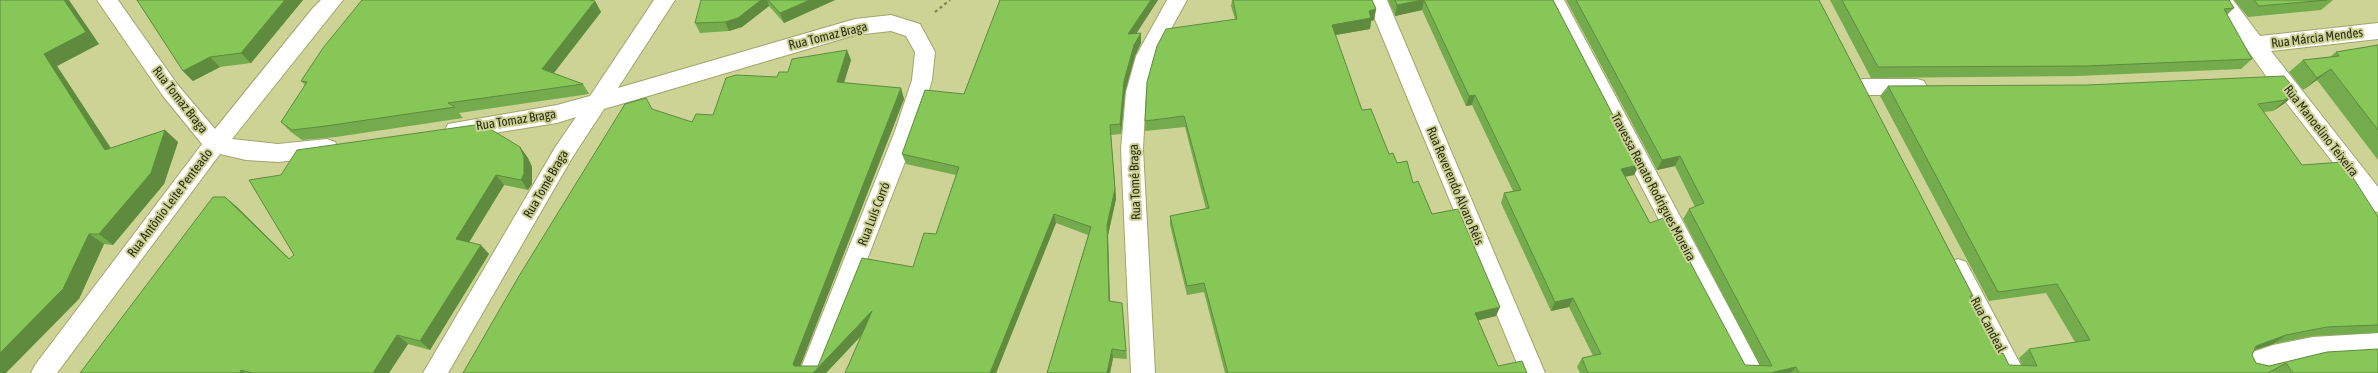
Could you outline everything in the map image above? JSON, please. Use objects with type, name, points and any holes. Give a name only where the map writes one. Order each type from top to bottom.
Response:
[{"type":"street","name":"Rua Tomaz Braga","points":[[107,0],[170,90],[215,144],[246,151],[278,153],[344,146]]},
{"type":"street","name":"Rua Antônio Leite Penteado","points":[[43,373],[215,144],[319,14],[333,0]]},
{"type":"street","name":"Rua Tomé Braga","points":[[435,373],[564,152],[665,0]]},
{"type":"street","name":"Rua Tomé Braga","points":[[1144,373],[1132,149],[1136,92],[1146,56],[1178,0]]},
{"type":"street","name":"Rua Reverendo Alvaro Réis","points":[[1377,0],[1533,373]]},
{"type":"street","name":"Travessa Renato Rodrigues Moreira","points":[[1554,0],[1752,373]]},
{"type":"street","name":"Rua Manoelino Teixeira","points":[[2222,0],[2278,77],[2378,203]]},
{"type":"street","name":"Rua Tomaz Braga","points":[[437,132],[557,114],[596,104],[855,27],[890,23],[913,30],[925,52]]},
{"type":"street","name":"Rua Márcia Mendes","points":[[2256,46],[2378,31]]},
{"type":"street","name":"Rua Luís Corró","points":[[811,373],[906,131],[922,80],[925,52]]},
{"type":"street","points":[[1853,66],[1874,108]]},
{"type":"street","points":[[2256,79],[2278,77]]},
{"type":"street","points":[[1864,87],[1933,87]]},
{"type":"street","name":"Rua Candeal","points":[[1948,248],[2014,373]]},
{"type":"street","points":[[2252,363],[2274,356],[2313,348],[2378,344]]},
{"type":"building","points":[[0,0],[64,0],[86,32],[44,54],[105,150],[165,130],[151,173],[99,234],[89,234],[63,289],[0,353]]},
{"type":"building","points":[[137,0],[285,0],[241,53],[210,57],[183,71]]},
{"type":"building","points":[[362,0],[595,1],[542,69],[583,84],[448,103],[455,107],[292,130],[281,122],[307,82],[301,81],[323,48]]},
{"type":"building","points":[[701,0],[761,0],[738,18],[725,22],[695,23]]},
{"type":"building","points":[[768,0],[810,0],[780,13]]},
{"type":"building","points":[[1000,0],[1151,0],[1128,34],[1141,33],[1134,45],[1124,81],[1120,124],[1110,125],[1115,189],[1107,225],[1109,301],[1122,303],[1126,351],[1112,349],[1107,373],[1047,373],[1091,227],[1054,214],[990,373],[845,373],[872,311],[813,373],[463,373],[519,276],[625,104],[646,98],[652,109],[692,122],[696,114],[713,115],[726,78],[736,75],[777,77],[779,72],[788,72],[792,59],[847,50],[837,82],[901,88],[793,364],[794,366],[818,366],[862,258],[913,267],[924,233],[936,234],[959,167],[902,154],[925,90],[964,94]]},
{"type":"building","points":[[1233,0],[1372,0],[1376,9],[1369,11],[1371,18],[1332,25],[1362,110],[1371,109],[1389,154],[1393,153],[1397,163],[1407,161],[1413,183],[1418,181],[1432,214],[1458,209],[1500,307],[1475,313],[1498,366],[1522,361],[1527,373],[1228,373],[1204,283],[1187,286],[1170,216],[1209,208],[1184,116],[1145,121],[1147,82],[1157,46],[1166,29],[1237,19]]},
{"type":"building","points":[[1395,0],[1422,0],[1397,5]]},
{"type":"building","points":[[1424,0],[1553,0],[1639,165],[1621,169],[1650,223],[1666,217],[1745,365],[1772,366],[1689,209],[1704,203],[1680,156],[1662,160],[1576,0],[1819,0],[1973,296],[1970,296],[1998,354],[2003,353],[2009,365],[2037,366],[2029,349],[2090,340],[2057,284],[1998,292],[1888,86],[2087,85],[2284,76],[2297,92],[2285,100],[2258,104],[2302,165],[2343,162],[2378,217],[2378,325],[2327,327],[2286,335],[2256,346],[2252,355],[2256,363],[2269,366],[2327,352],[2378,349],[2378,373],[2293,373],[2286,363],[2268,373],[1799,373],[1796,367],[1770,373],[1588,373],[1582,358],[1601,354],[1573,298],[1555,302],[1504,193],[1521,190],[1475,95],[1469,96]]},
{"type":"building","points":[[1842,0],[2229,0],[2234,8],[2224,9],[2252,59],[2087,66],[1878,67]]},
{"type":"building","points":[[2254,0],[2327,0],[2259,6]]},
{"type":"building","points":[[2378,45],[2378,130],[2331,69],[2317,78],[2303,60],[2339,56],[2336,52]]},
{"type":"building","points":[[482,124],[520,147],[524,157],[524,174],[521,180],[496,175],[456,239],[481,245],[420,341],[397,335],[373,373],[252,373],[241,370],[240,373],[80,373],[213,197],[225,197],[289,259],[294,255],[249,180],[281,175],[297,150]]}]
